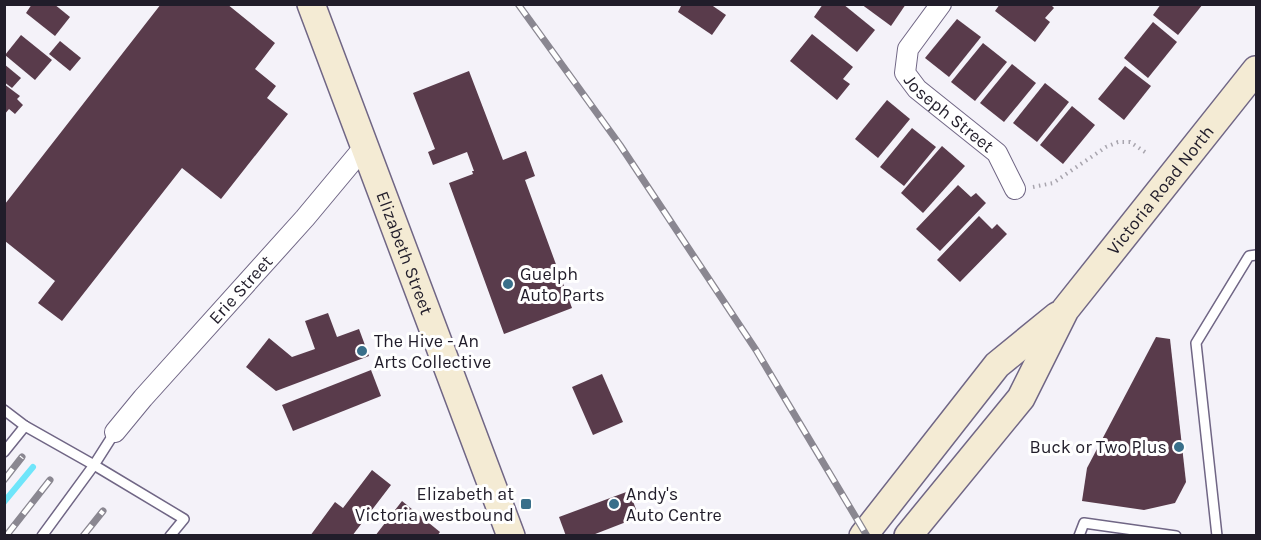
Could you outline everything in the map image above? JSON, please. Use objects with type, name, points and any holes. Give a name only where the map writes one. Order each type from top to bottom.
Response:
[{"type":"main road","name":"Elizabeth Street","points":[[311,4],[511,536]]},
{"type":"main road","name":"Victoria Road North","points":[[868,529],[997,365],[1065,310],[1254,80]]},
{"type":"main road","name":"Victoria Road North","points":[[908,536],[1021,398],[1065,310]]},
{"type":"street","name":"Joseph Street","points":[[941,4],[908,49],[905,73],[917,89],[997,153],[1015,189]]},
{"type":"street","name":"Erie Street","points":[[115,432],[305,218],[365,146]]},
{"type":"lane","points":[[1217,536],[1196,343],[1249,256],[1257,255]]},
{"type":"lane","points":[[4,410],[25,426],[184,519],[170,536]]},
{"type":"lane","points":[[4,453],[25,426]]},
{"type":"lane","points":[[42,536],[115,432]]},
{"type":"lane","points":[[1079,536],[1084,523],[1176,536]]},
{"type":"path","points":[[1015,189],[1053,183],[1106,147],[1118,142],[1130,142],[1148,154]]},
{"type":"building","points":[[32,4],[54,4],[70,17],[55,36],[26,13]]},
{"type":"building","points":[[161,4],[227,4],[275,43],[255,69],[276,86],[267,98],[288,114],[221,199],[182,168],[62,321],[38,303],[55,281],[5,241],[5,204]]},
{"type":"building","points":[[682,4],[710,4],[726,15],[712,35],[678,12]]},
{"type":"building","points":[[823,4],[843,4],[875,30],[857,52],[814,17]]},
{"type":"building","points":[[861,4],[906,4],[891,26]]},
{"type":"building","points":[[1000,4],[1050,4],[1054,8],[1045,18],[1050,22],[1035,42],[995,11]]},
{"type":"building","points":[[1161,4],[1203,4],[1178,35],[1153,15]]},
{"type":"building","points":[[957,19],[981,37],[949,77],[925,58]]},
{"type":"building","points":[[1153,22],[1177,42],[1148,78],[1124,58]]},
{"type":"building","points":[[812,34],[853,67],[843,79],[850,84],[837,100],[790,61]]},
{"type":"building","points":[[21,35],[52,60],[35,80],[5,55]]},
{"type":"building","points":[[60,41],[81,58],[70,71],[49,54]]},
{"type":"building","points":[[983,43],[1007,62],[975,101],[951,82]]},
{"type":"building","points":[[4,64],[21,78],[12,88],[4,82]]},
{"type":"building","points":[[1012,64],[1036,83],[1004,122],[980,103]]},
{"type":"building","points":[[1125,66],[1151,86],[1124,120],[1098,99]]},
{"type":"building","points":[[469,71],[503,160],[526,151],[535,176],[525,180],[572,308],[504,334],[449,183],[473,174],[467,152],[433,165],[428,152],[435,149],[413,93]]},
{"type":"building","points":[[1045,83],[1069,102],[1037,142],[1013,123]]},
{"type":"building","points":[[4,84],[20,96],[17,99],[23,105],[15,114],[9,109],[4,115]]},
{"type":"building","points":[[887,100],[910,119],[878,158],[855,139]]},
{"type":"building","points":[[1072,106],[1095,125],[1063,164],[1040,145]]},
{"type":"building","points":[[912,128],[936,147],[904,186],[880,167]]},
{"type":"building","points":[[942,146],[965,166],[923,213],[901,193]]},
{"type":"building","points":[[958,185],[971,197],[976,193],[986,203],[940,251],[916,229]]},
{"type":"building","points":[[979,216],[992,229],[997,224],[1007,234],[960,282],[937,260]]},
{"type":"building","points":[[328,313],[337,337],[359,329],[369,356],[276,391],[246,367],[269,338],[292,357],[315,349],[305,321]]},
{"type":"building","points":[[1156,337],[1170,339],[1186,482],[1175,503],[1144,510],[1082,501],[1087,468]]},
{"type":"building","points":[[371,370],[381,396],[293,431],[282,405]]},
{"type":"building","points":[[602,374],[623,422],[593,435],[572,387]]},
{"type":"building","points":[[372,470],[391,485],[352,536],[310,536],[335,502],[343,508]]},
{"type":"building","name":"Andy's Auto Centre","points":[[629,491],[639,517],[590,536],[566,536],[559,517]]},
{"type":"building","points":[[402,501],[440,532],[437,536],[375,536]]},
{"type":"waterway","points":[[4,502],[33,467]]},
{"type":"railway","points":[[518,4],[620,145],[756,350],[867,536]]},
{"type":"railway","points":[[4,480],[22,457]]},
{"type":"railway","points":[[6,536],[50,480]]},
{"type":"railway","points":[[83,536],[103,511]]},
{"type":"place","name":"Guelph Auto Parts","points":[[508,284]]},
{"type":"place","name":"The Hive - An Arts Collective","points":[[362,351]]},
{"type":"place","name":"Buck or Two Plus","points":[[1179,447]]},
{"type":"place","name":"Elizabeth at Victoria westbound","points":[[526,504]]},
{"type":"place","name":"Andy's Auto Centre","points":[[614,504]]}]
